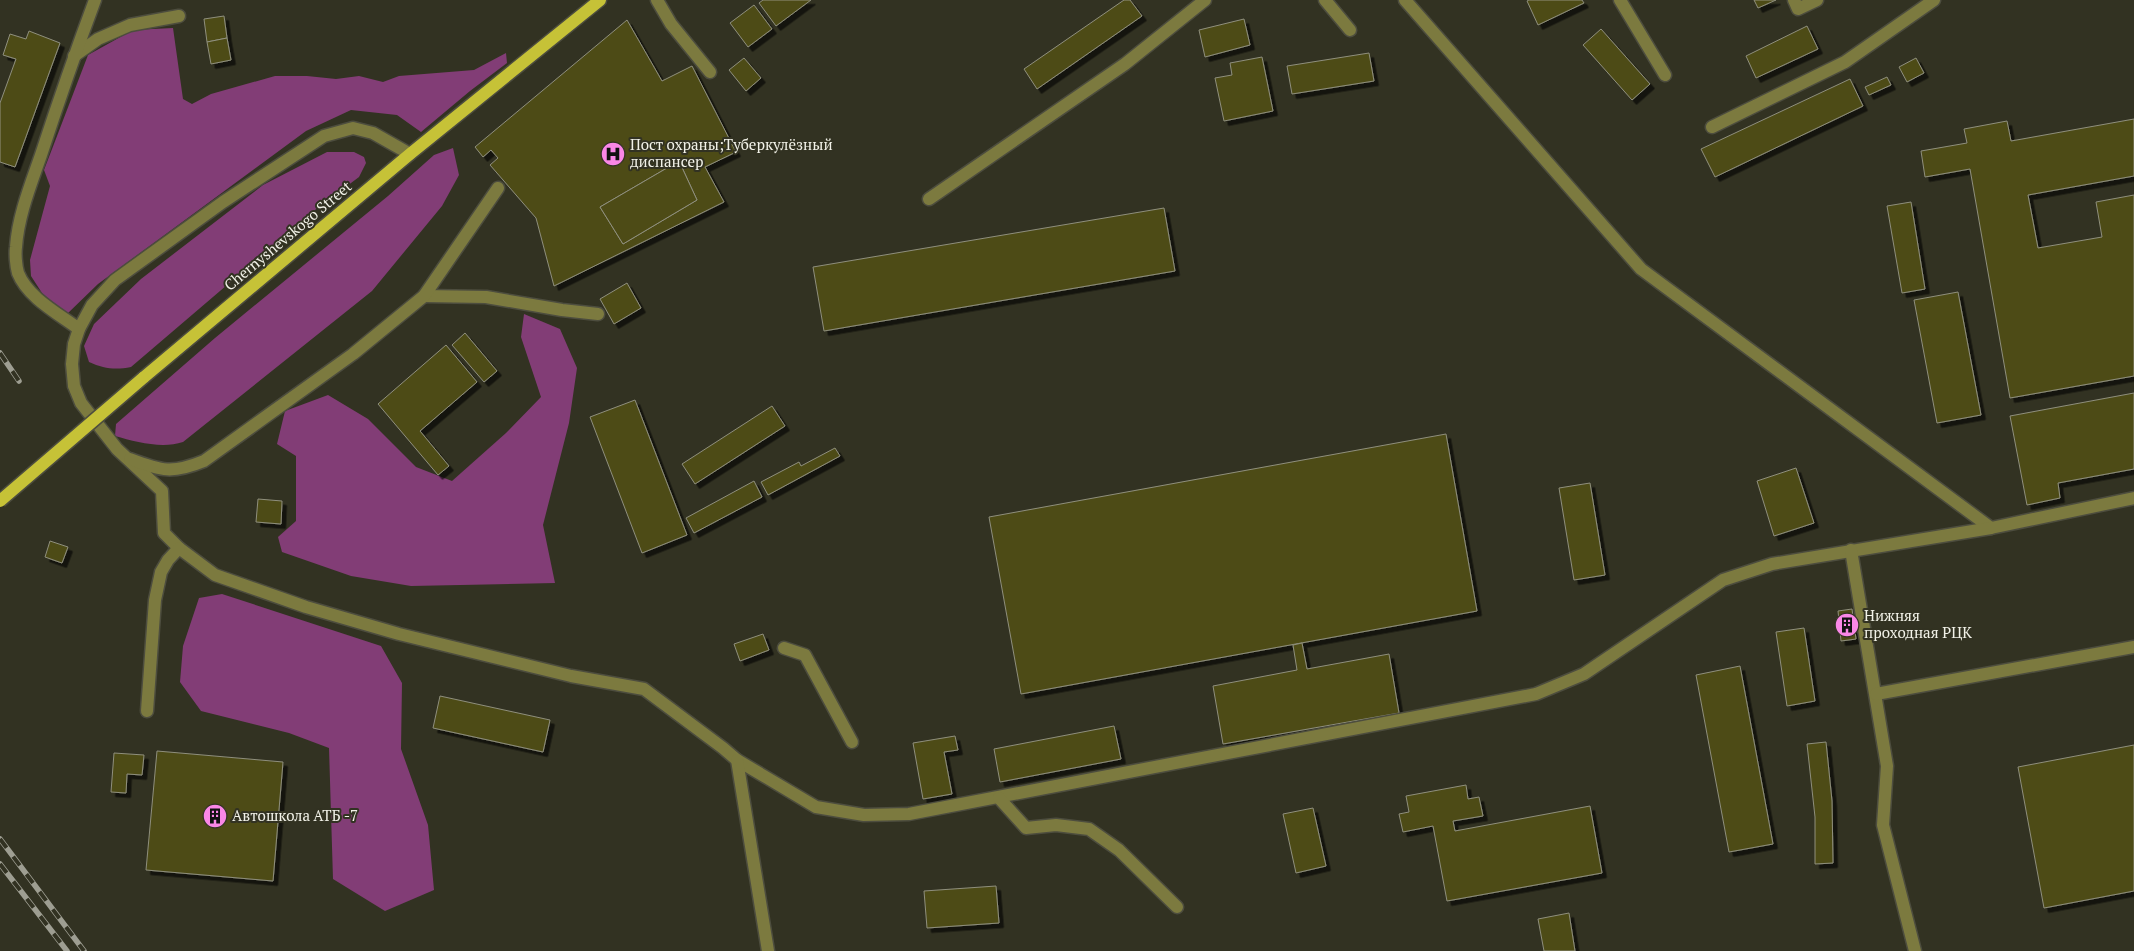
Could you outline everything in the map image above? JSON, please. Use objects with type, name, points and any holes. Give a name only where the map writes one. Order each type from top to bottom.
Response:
[{"type":"main road","name":"Chernyshevskogo Street","points":[[0,501],[143,378],[410,154],[600,0]]},
{"type":"street","points":[[79,330],[38,298],[25,285],[18,272],[15,248],[30,189],[74,56],[95,0]]},
{"type":"street","points":[[657,0],[671,24],[710,72]]},
{"type":"street","points":[[929,199],[1125,64],[1205,0]]},
{"type":"street","points":[[1325,0],[1350,30]]},
{"type":"street","points":[[1405,0],[1640,269],[1991,528]]},
{"type":"street","points":[[1620,0],[1665,75]]},
{"type":"street","points":[[1794,0],[1798,9],[1817,0]]},
{"type":"street","points":[[1712,127],[1845,62],[1934,0]]},
{"type":"street","points":[[74,56],[98,39],[130,25],[180,16]]},
{"type":"street","points":[[410,154],[372,133],[353,128],[324,136],[223,202],[115,280],[92,305],[74,344],[72,364],[74,386],[81,403],[117,449],[162,491],[164,533],[179,548],[215,575],[306,607],[399,634],[571,676],[644,689],[737,760],[816,807],[864,815],[909,814],[1536,694],[1584,674],[1723,580],[1772,564],[1991,528],[2134,498]]},
{"type":"street","points":[[117,449],[130,459],[166,471],[187,468],[204,461],[353,354],[424,296],[498,188]]},
{"type":"street","points":[[424,296],[486,297],[598,314]]},
{"type":"street","points":[[147,711],[155,600],[161,572],[168,560],[179,548]]},
{"type":"street","points":[[1851,550],[1887,766],[1883,826],[1915,951]]},
{"type":"street","points":[[1876,694],[2134,647]]},
{"type":"street","points":[[784,648],[805,655],[852,742]]},
{"type":"street","points":[[737,760],[768,951]]},
{"type":"street","points":[[999,798],[1026,828],[1056,825],[1089,829],[1119,850],[1177,907]]},
{"type":"shaded area","points":[[173,28],[183,99],[192,104],[211,94],[275,76],[307,76],[336,79],[359,76],[383,82],[399,76],[474,70],[506,53],[507,63],[421,132],[397,115],[351,110],[306,131],[98,284],[66,315],[42,293],[31,276],[30,260],[50,186],[44,170],[88,55],[133,30]]},
{"type":"shaded area","points":[[453,148],[459,175],[442,206],[372,291],[183,442],[158,445],[115,436],[116,424],[215,338],[388,196],[434,155]]},
{"type":"shaded area","points":[[327,152],[354,152],[364,157],[366,163],[359,177],[315,210],[131,367],[110,368],[89,362],[84,346],[94,324],[141,279],[263,185]]},
{"type":"shaded area","points":[[524,314],[560,329],[577,368],[569,423],[543,525],[555,583],[411,586],[351,576],[282,552],[278,537],[296,521],[296,456],[277,444],[285,411],[328,395],[368,419],[416,467],[452,481],[506,433],[541,397],[521,337]]},
{"type":"shaded area","points":[[222,594],[381,646],[402,683],[401,749],[428,825],[434,890],[385,911],[333,879],[329,748],[289,733],[201,711],[180,682],[183,646],[199,598]]},
{"type":"building","points":[[763,0],[811,0],[776,26],[759,3]]},
{"type":"building","points":[[1124,0],[1130,0],[1142,16],[1037,89],[1024,69]]},
{"type":"building","points":[[1582,0],[1584,3],[1538,25],[1527,1]]},
{"type":"building","points":[[1754,0],[1776,0],[1758,8]]},
{"type":"building","points":[[754,5],[772,29],[748,47],[730,23]]},
{"type":"building","points":[[224,16],[227,38],[207,42],[204,19]]},
{"type":"building","points":[[1244,19],[1250,45],[1205,57],[1199,30]]},
{"type":"building","name":"Пост охраны;Туберкулёзный диспансер","points":[[627,20],[662,81],[692,66],[736,152],[705,167],[724,202],[554,286],[536,218],[490,165],[498,158],[491,150],[483,157],[475,147]],"holes":[[[679,161],[697,200],[623,244],[600,207]]]},
{"type":"building","points":[[1807,26],[1818,49],[1756,78],[1746,56]]},
{"type":"building","points":[[1601,29],[1650,84],[1632,100],[1583,45]]},
{"type":"building","points":[[29,31],[60,43],[15,167],[0,162],[0,103],[16,59],[3,55],[10,34],[26,39]]},
{"type":"building","points":[[227,38],[231,60],[211,64],[207,42]]},
{"type":"building","points":[[1369,53],[1374,81],[1292,94],[1287,66]]},
{"type":"building","points":[[1262,57],[1273,111],[1224,121],[1215,78],[1232,75],[1230,63]]},
{"type":"building","points":[[744,58],[761,78],[746,91],[729,70]]},
{"type":"building","points":[[1916,58],[1924,73],[1907,82],[1899,67]]},
{"type":"building","points":[[1887,77],[1891,85],[1869,95],[1865,87]]},
{"type":"building","points":[[1850,79],[1863,106],[1715,177],[1701,149]]},
{"type":"building","points":[[2134,119],[2134,176],[2028,195],[2038,248],[2102,237],[2096,202],[2134,195],[2134,376],[2010,398],[1970,169],[1925,177],[1921,151],[1967,143],[1964,129],[2007,121],[2011,141]]},
{"type":"building","points":[[679,161],[697,200],[623,244],[600,207]]},
{"type":"building","points":[[1911,202],[1925,289],[1902,293],[1887,206]]},
{"type":"building","points":[[1164,208],[1175,271],[824,331],[813,267]]},
{"type":"building","points":[[627,283],[641,308],[614,324],[600,299]]},
{"type":"building","points":[[1958,292],[1981,415],[1937,423],[1914,300]]},
{"type":"building","points":[[465,333],[497,371],[484,382],[452,345]]},
{"type":"building","points":[[446,345],[477,382],[420,431],[449,466],[438,475],[378,404]]},
{"type":"building","points":[[2134,393],[2134,469],[2058,483],[2060,498],[2027,505],[2010,416]]},
{"type":"building","points":[[635,400],[687,535],[642,553],[590,417]]},
{"type":"building","points":[[772,406],[785,426],[695,484],[682,464]]},
{"type":"building","points":[[1446,434],[1477,611],[1021,694],[989,517]]},
{"type":"building","points":[[835,448],[840,456],[768,495],[761,482],[799,462],[801,466]]},
{"type":"building","points":[[1796,468],[1814,523],[1774,536],[1757,481]]},
{"type":"building","points":[[754,481],[762,497],[694,533],[686,518]]},
{"type":"building","points":[[1590,483],[1605,575],[1574,580],[1559,488]]},
{"type":"building","points":[[258,499],[282,501],[281,524],[256,522]]},
{"type":"building","points":[[50,541],[68,547],[62,563],[45,557]]},
{"type":"building","name":"Нижняя проходная РЦК","points":[[1852,609],[1856,639],[1841,641],[1838,611]]},
{"type":"building","points":[[1804,628],[1815,701],[1787,706],[1776,632]]},
{"type":"building","points":[[763,634],[769,650],[740,661],[734,644]]},
{"type":"building","points":[[1302,643],[1307,669],[1389,654],[1399,713],[1223,744],[1213,686],[1297,670],[1293,645]]},
{"type":"building","points":[[1740,666],[1773,844],[1729,852],[1696,675]]},
{"type":"building","points":[[440,696],[550,720],[543,752],[433,728]]},
{"type":"building","points":[[1114,726],[1121,759],[1000,782],[994,749]]},
{"type":"building","points":[[955,736],[958,750],[944,752],[952,794],[923,799],[913,743]]},
{"type":"building","points":[[1826,742],[1832,801],[1833,863],[1815,864],[1815,817],[1807,744]]},
{"type":"building","points":[[2134,745],[2134,891],[2044,908],[2018,767]]},
{"type":"building","name":"Автошкола АТБ -7","points":[[157,751],[283,762],[273,881],[146,870]]},
{"type":"building","points":[[114,753],[144,755],[142,775],[127,774],[126,793],[111,792]]},
{"type":"building","points":[[1466,785],[1468,799],[1479,797],[1483,816],[1453,821],[1455,831],[1590,806],[1602,873],[1447,901],[1433,826],[1403,832],[1399,814],[1409,812],[1406,796]]},
{"type":"building","points":[[1313,808],[1326,866],[1296,873],[1283,814]]},
{"type":"building","points":[[996,886],[999,923],[927,928],[924,891]]},
{"type":"building","points":[[1569,913],[1575,951],[1544,951],[1538,919]]},
{"type":"railway","points":[[0,353],[19,381]]},
{"type":"railway","points":[[0,839],[84,951]]},
{"type":"railway","points":[[0,864],[67,951]]},
{"type":"place","name":"Пост охраны;Туберкулёзный диспансер","points":[[613,154]]},
{"type":"place","name":"Нижняя проходная РЦК","points":[[1847,625]]},
{"type":"place","name":"Автошкола АТБ -7","points":[[215,816]]}]
